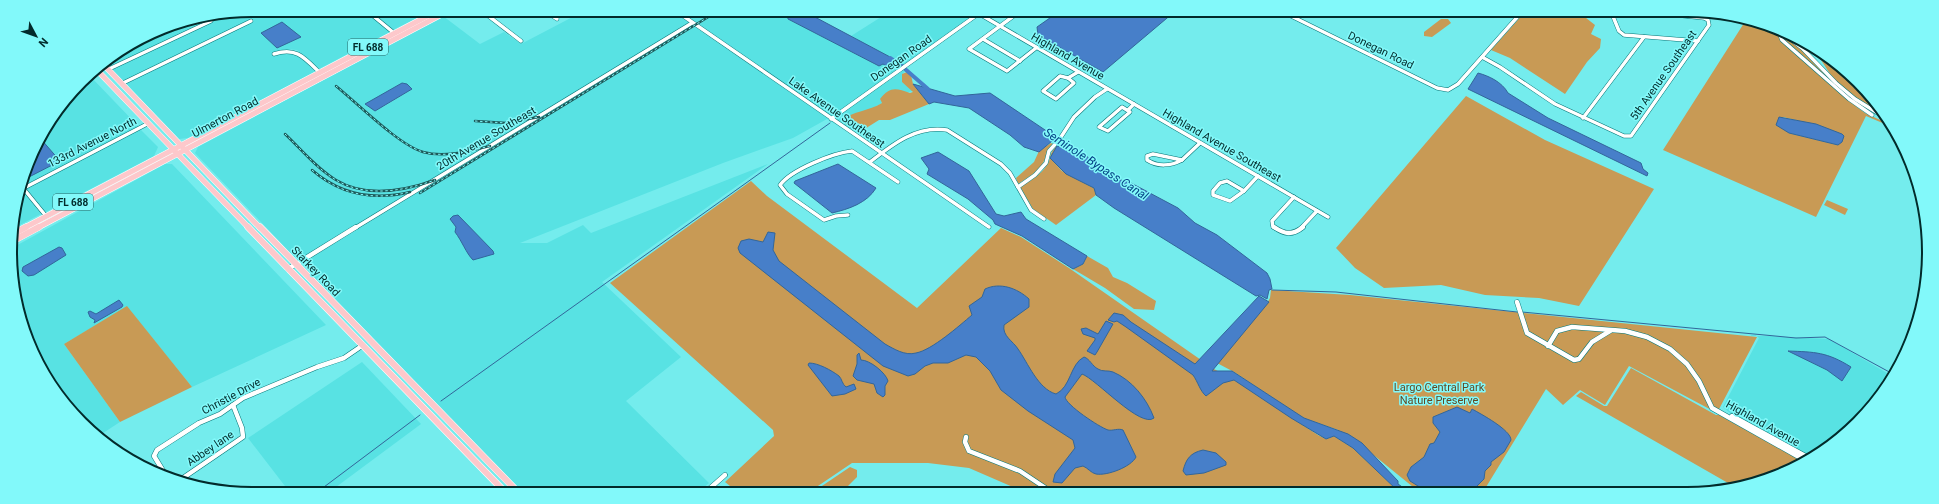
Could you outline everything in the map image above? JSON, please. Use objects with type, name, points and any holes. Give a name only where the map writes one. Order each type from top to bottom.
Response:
[{"type":"main road","name":"Ulmerton Road","points":[[18,231],[425,17]]},
{"type":"main road","points":[[386,43],[390,38],[421,22],[426,17]]},
{"type":"main road","name":"Ulmerton Road","points":[[18,238],[436,17]]},
{"type":"main road","points":[[325,76],[332,69],[361,53],[367,47]]},
{"type":"main road","name":"Starkey Road","points":[[109,69],[180,145],[513,487]]},
{"type":"main road","points":[[301,88],[319,72]]},
{"type":"main road","name":"Starkey Road","points":[[100,73],[147,124],[500,487]]},
{"type":"main road","points":[[122,97],[136,98]]},
{"type":"street","points":[[374,17],[394,33]]},
{"type":"street","points":[[490,17],[521,41]]},
{"type":"street","name":"Lake Avenue Southeast","points":[[684,17],[989,227]]},
{"type":"street","name":"Donegan Road","points":[[831,118],[973,17]]},
{"type":"street","name":"Highland Avenue","points":[[985,17],[999,27],[1107,89]]},
{"type":"street","points":[[1012,17],[969,50],[1007,71],[1036,48]]},
{"type":"street","name":"Donegan Road","points":[[1293,17],[1437,88],[1448,90],[1458,84],[1482,57]]},
{"type":"street","points":[[1517,17],[1482,57],[1514,74],[1548,100],[1583,118],[1644,37]]},
{"type":"street","points":[[1613,17],[1619,31],[1624,35],[1698,41]]},
{"type":"street","name":"5th Avenue Southeast","points":[[1583,118],[1627,137],[1631,136],[1709,25],[1708,20],[1702,18]]},
{"type":"street","points":[[109,69],[211,21]]},
{"type":"street","points":[[122,84],[252,21]]},
{"type":"street","name":"20th Avenue Southeast","points":[[288,269],[692,23]]},
{"type":"street","points":[[1780,36],[1782,40],[1849,99],[1867,112],[1880,118]]},
{"type":"street","points":[[983,39],[1020,61]]},
{"type":"street","points":[[1796,44],[1862,106],[1876,113]]},
{"type":"street","points":[[274,54],[285,51],[296,52],[319,72]]},
{"type":"street","points":[[1068,78],[1074,84],[1073,86],[1056,100],[1044,93],[1044,88],[1060,76],[1068,78],[1078,72]]},
{"type":"street","points":[[1018,187],[1035,175],[1046,163],[1048,151],[1059,140],[1074,117],[1095,97],[1107,89]]},
{"type":"street","name":"Highland Avenue Southeast","points":[[1107,89],[1328,217]]},
{"type":"street","points":[[1128,110],[1122,107],[1099,127],[1108,131],[1130,112],[1128,110],[1134,104]]},
{"type":"street","name":"133rd Avenue North","points":[[26,187],[147,124]]},
{"type":"street","points":[[870,162],[881,154],[926,129],[940,128],[956,135],[1001,164],[1010,173],[1031,210],[1044,218]]},
{"type":"street","points":[[1183,160],[1153,154],[1147,156],[1150,162],[1170,165],[1183,160],[1200,143]]},
{"type":"street","points":[[848,215],[836,216],[824,220],[782,189],[780,185],[781,182],[793,172],[843,152],[852,151],[898,182]]},
{"type":"street","points":[[1244,191],[1227,181],[1220,183],[1213,191],[1213,195],[1228,202],[1233,200],[1244,191],[1258,176]]},
{"type":"street","points":[[25,190],[46,216]]},
{"type":"street","points":[[1294,197],[1272,221],[1273,227],[1281,233],[1288,235],[1297,232],[1317,211]]},
{"type":"street","points":[[1517,302],[1527,333],[1548,346],[1576,360],[1590,341],[1611,330]]},
{"type":"street","name":"Highland Avenue","points":[[1548,346],[1557,331],[1563,328],[1572,327],[1625,331],[1647,337],[1670,349],[1694,372],[1712,408],[1801,458]]},
{"type":"street","name":"Christie Drive","points":[[162,469],[154,456],[157,450],[199,423],[220,414],[233,405],[265,388],[317,366],[344,358],[363,345]]},
{"type":"street","name":"Highland Avenue","points":[[1709,402],[1805,456]]},
{"type":"street","name":"Abbey lane","points":[[184,477],[243,437],[242,428],[233,405]]},
{"type":"street","points":[[966,437],[965,442],[969,451],[1020,471],[1030,476],[1044,487]]},
{"type":"street","points":[[711,487],[725,475]]},
{"type":"shaded area","points":[[252,17],[372,17],[390,32],[319,69],[297,50],[285,49],[272,54],[273,56],[280,53],[296,54],[316,71],[188,138],[179,139],[125,83],[254,21],[252,19],[123,82],[111,69],[213,21]]},
{"type":"shaded area","points":[[376,17],[419,17],[393,30]]},
{"type":"shaded area","points":[[441,17],[444,17],[480,44],[504,32],[521,44],[573,17],[682,17],[690,23],[298,261],[195,153],[198,147]],"holes":[[[402,83],[406,84],[411,90],[383,107],[366,104]]]},
{"type":"shaded area","points":[[687,17],[788,17],[788,19],[878,66],[892,58],[851,36],[881,17],[972,17],[831,117]]},
{"type":"shaded area","points":[[788,17],[815,17],[892,58],[895,62],[890,68],[883,64],[879,66],[788,19]]},
{"type":"shaded area","points":[[1051,17],[1168,17],[1103,72],[1038,35],[1037,27]]},
{"type":"shaded area","points":[[204,22],[110,68],[108,66],[121,57],[148,41],[176,29]]},
{"type":"shaded area","points":[[282,22],[301,37],[277,48],[261,33]]},
{"type":"shaded area","points":[[692,25],[845,130],[827,119],[793,138],[723,163],[520,243],[547,243],[583,225],[591,233],[768,164],[602,282],[681,357],[626,401],[709,483],[704,487],[517,487],[301,264]],"holes":[[[460,217],[493,251],[471,258],[464,243],[455,232]]]},
{"type":"shaded area","points":[[907,68],[902,75],[902,82],[913,91],[880,99],[882,103],[874,108],[842,120],[847,125],[863,130],[856,134],[834,119]]},
{"type":"shaded area","points":[[1478,73],[1495,80],[1508,93],[1548,118],[1641,163],[1643,169],[1648,173],[1647,176],[1468,89]]},
{"type":"shaded area","points":[[93,79],[139,127],[27,185],[29,177],[60,161],[44,142],[48,134],[75,97]]},
{"type":"shaded area","points":[[402,83],[407,84],[412,89],[375,111],[365,104]]},
{"type":"shaded area","points":[[913,84],[955,96],[990,93],[1051,134],[1052,141],[1039,152],[1024,147],[1010,135],[969,108],[934,102],[929,104]]},
{"type":"shaded area","points":[[1779,117],[1816,124],[1842,134],[1844,136],[1842,142],[1838,145],[1789,133],[1776,125]]},
{"type":"shaded area","points":[[140,129],[158,147],[154,156],[46,212],[26,188]]},
{"type":"shaded area","points":[[44,142],[60,161],[29,177]]},
{"type":"shaded area","points":[[1057,146],[1082,151],[1104,175],[1131,183],[1178,208],[1195,223],[1217,235],[1267,273],[1272,289],[1269,290],[1267,299],[1260,295],[1256,296],[1114,208],[1096,195],[1094,188],[1066,174],[1050,158]]},
{"type":"shaded area","points":[[938,152],[969,171],[996,214],[1004,216],[1021,212],[1026,219],[1087,256],[1083,264],[1073,269],[1022,236],[995,224],[993,220],[968,199],[927,174],[929,169],[921,158]]},
{"type":"shaded area","points":[[165,164],[172,164],[326,325],[192,387],[127,307],[64,344],[120,422],[103,433],[75,407],[48,370],[29,328],[25,313],[19,283],[17,245]],"holes":[[[62,248],[66,255],[28,276]],[[123,305],[101,319],[90,317],[90,315],[93,312],[96,314],[100,311]]]},
{"type":"shaded area","points":[[838,164],[876,188],[868,198],[857,205],[832,213],[794,183],[795,181]]},
{"type":"shaded area","points":[[25,193],[41,214],[19,226]]},
{"type":"shaded area","points":[[458,215],[493,251],[494,254],[473,260],[455,232],[456,227],[450,219],[453,216]]},
{"type":"shaded area","points":[[768,232],[775,233],[773,250],[779,261],[885,344],[908,354],[922,351],[937,343],[972,315],[969,306],[982,297],[985,289],[1002,286],[1014,289],[1024,295],[1029,299],[1029,307],[1004,325],[1004,329],[1008,338],[1016,346],[1034,375],[1044,387],[1056,394],[1061,391],[1079,360],[1084,357],[1100,370],[1113,372],[1120,375],[1143,397],[1154,418],[1148,419],[1129,410],[1082,374],[1065,397],[1071,405],[1098,425],[1108,430],[1123,430],[1136,457],[1124,467],[1106,474],[1093,473],[1083,466],[1075,468],[1062,483],[1053,482],[1055,474],[1075,448],[1073,440],[1028,411],[1001,390],[990,371],[976,357],[966,355],[948,363],[933,363],[925,366],[915,374],[908,376],[883,366],[740,253],[738,248],[741,241],[749,239],[763,242]]},
{"type":"shaded area","points":[[59,247],[62,248],[66,255],[34,275],[28,276],[22,271],[23,267]]},
{"type":"shaded area","points":[[1259,296],[1269,302],[1212,371],[1232,371],[1304,418],[1348,434],[1362,443],[1402,487],[1394,487],[1353,448],[1334,436],[1326,439],[1291,418],[1234,380],[1223,383],[1206,396],[1202,392],[1193,375],[1117,321],[1114,322],[1108,320],[1114,313],[1123,315],[1131,322],[1195,364]]},
{"type":"shaded area","points":[[119,300],[123,305],[122,307],[94,323],[95,320],[90,317],[88,312],[90,311],[96,314]]},
{"type":"shaded area","points":[[1106,321],[1113,324],[1095,355],[1087,351],[1095,338],[1083,334],[1081,329],[1086,328],[1098,334]]},
{"type":"shaded area","points":[[1756,335],[1829,339],[1888,374],[1864,407],[1842,429],[1806,454],[1730,413],[1723,407],[1759,338]],"holes":[[[1791,352],[1851,367],[1842,380],[1827,370]]]},
{"type":"shaded area","points":[[1788,351],[1821,354],[1835,358],[1851,367],[1842,381],[1827,370]]},
{"type":"shaded area","points":[[859,353],[861,360],[869,362],[881,371],[887,378],[888,381],[885,386],[885,395],[883,397],[877,393],[874,384],[857,380],[853,376],[857,364],[857,355]]},
{"type":"shaded area","points":[[362,362],[421,424],[336,487],[286,487],[248,438]]},
{"type":"shaded area","points":[[809,363],[828,369],[839,376],[846,387],[854,384],[856,389],[845,394],[832,396],[808,365]]},
{"type":"shaded area","points":[[1457,407],[1470,413],[1472,409],[1501,427],[1510,436],[1511,440],[1504,452],[1491,462],[1491,465],[1485,471],[1484,479],[1477,487],[1420,487],[1410,481],[1407,475],[1411,467],[1424,457],[1430,444],[1434,443],[1440,432],[1433,423],[1433,417]]},
{"type":"shaded area","points":[[1203,450],[1216,453],[1226,462],[1226,465],[1204,473],[1186,475],[1183,471],[1189,457]]},
{"type":"green space","points":[[1520,17],[1585,17],[1595,25],[1591,34],[1601,39],[1600,48],[1587,62],[1565,94],[1510,58],[1491,50]]},
{"type":"green space","points":[[1441,19],[1448,19],[1451,23],[1432,37],[1424,36],[1424,32]]},
{"type":"green space","points":[[1743,24],[1763,29],[1778,35],[1781,40],[1857,107],[1865,113],[1882,121],[1884,123],[1866,116],[1816,217],[1663,150]],"holes":[[[1783,117],[1842,134],[1838,145],[1789,133]]]},
{"type":"green space","points":[[1783,37],[1794,43],[1803,50],[1851,99]]},
{"type":"green space","points":[[1817,56],[1842,75],[1864,97],[1876,112],[1870,110],[1834,80],[1821,60]]},
{"type":"green space","points":[[907,72],[911,75],[913,84],[929,104],[890,120],[879,120],[863,130],[847,125],[842,120],[882,103],[880,99],[890,90],[897,89],[910,93],[913,92],[902,82],[902,74]]},
{"type":"green space","points":[[1466,96],[1545,140],[1654,189],[1579,306],[1539,298],[1485,295],[1441,285],[1384,288],[1355,268],[1336,248]]},
{"type":"green space","points":[[1051,143],[1053,144],[1048,149],[1041,166],[1032,175],[1018,184],[1016,178],[1034,162],[1039,151]]},
{"type":"green space","points":[[1057,146],[1050,158],[1062,171],[1094,188],[1096,195],[1056,225],[1033,209],[1020,187],[1035,178],[1045,169],[1052,151]]},
{"type":"green space","points":[[751,181],[767,196],[917,308],[1001,228],[1021,237],[1069,268],[1214,369],[1238,382],[1318,435],[1326,439],[1334,436],[1353,448],[1394,487],[1013,487],[969,468],[928,463],[852,463],[816,487],[731,487],[725,482],[774,436],[773,430],[610,283]]},
{"type":"green space","points":[[1827,200],[1848,209],[1845,215],[1824,205]]},
{"type":"green space","points":[[1087,256],[1108,268],[1113,277],[1127,283],[1156,301],[1154,310],[1134,309],[1105,288],[1073,269],[1083,264]]},
{"type":"green space","name":"Largo Central Park Nature Preserve","points":[[1271,290],[1350,295],[1757,337],[1717,413],[1629,366],[1605,405],[1580,390],[1563,405],[1546,389],[1486,487],[1413,487],[1376,457],[1338,430],[1303,418],[1234,372],[1217,363],[1266,305],[1270,298]]},
{"type":"green space","points":[[127,306],[192,387],[120,422],[64,344]]},
{"type":"green space","points":[[1631,368],[1799,459],[1763,475],[1728,483],[1576,396],[1581,392],[1604,406],[1607,406]]},
{"type":"green space","points":[[850,467],[857,470],[857,477],[847,487],[820,487]]},
{"type":"waterway","name":"Seminole Bypass Canal","points":[[890,58],[902,66]]},
{"type":"waterway","name":"Seminole Bypass Canal","points":[[905,69],[928,89]]},
{"type":"waterway","points":[[441,401],[830,123]]},
{"type":"waterway","points":[[1272,290],[1336,292],[1517,312]]},
{"type":"waterway","points":[[1522,312],[1796,338],[1825,337],[1890,372]]},
{"type":"waterway","points":[[324,487],[420,415]]},
{"type":"railway","points":[[420,193],[708,17]]},
{"type":"railway","points":[[336,86],[391,133],[413,148],[423,152],[431,154],[448,154],[466,152],[490,146]]},
{"type":"railway","points":[[475,121],[506,123],[539,117]]},
{"type":"railway","points":[[285,134],[322,170],[348,186],[372,191],[385,191],[398,190],[435,180]]},
{"type":"railway","points":[[312,170],[334,185],[358,194],[383,196],[410,192]]}]
